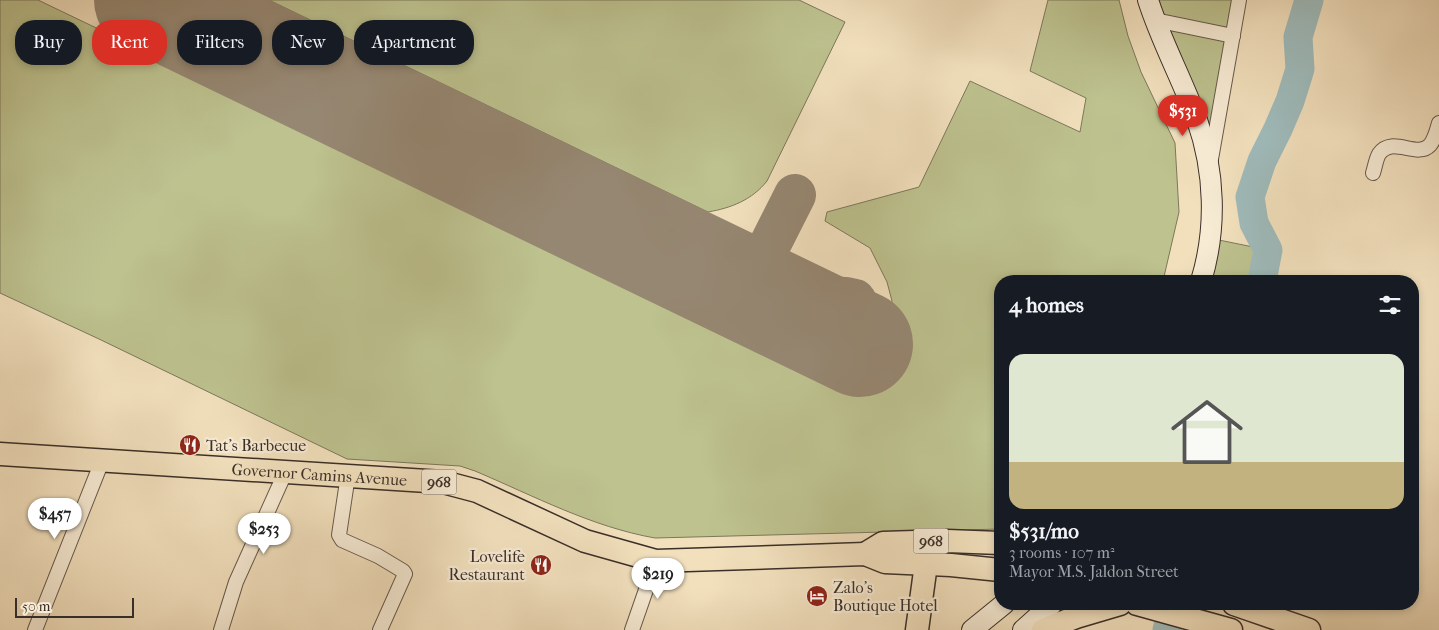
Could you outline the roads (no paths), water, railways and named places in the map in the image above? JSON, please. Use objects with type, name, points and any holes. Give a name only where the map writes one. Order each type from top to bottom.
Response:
[{"type":"main road","points":[[1148,0],[1154,20],[1198,122],[1209,166],[1213,220],[1202,275]]},
{"type":"main road","name":"Governor Camins Avenue","points":[[0,454],[443,482],[477,491],[585,541],[656,561],[865,554],[885,562],[994,570]]},
{"type":"main road","name":"Governor Camins Avenue","points":[[865,554],[883,543],[994,542]]},
{"type":"main road","points":[[917,630],[926,564]]},
{"type":"main road","points":[[972,630],[997,610]]},
{"type":"main road","points":[[1022,630],[1045,610]]},
{"type":"main road","points":[[1043,630],[1102,610]]},
{"type":"main road","points":[[1161,610],[1231,630]]},
{"type":"main road","points":[[1251,610],[1309,630]]},
{"type":"street","points":[[1209,166],[1239,0]]},
{"type":"street","points":[[1154,20],[1233,36]]},
{"type":"street","points":[[1373,173],[1378,155],[1390,147],[1400,146],[1424,149],[1430,145],[1439,123]]},
{"type":"street","points":[[35,630],[102,461]]},
{"type":"street","points":[[221,630],[236,582],[285,473]]},
{"type":"street","points":[[348,475],[339,534],[342,540],[378,556],[405,574],[380,630]]},
{"type":"street","points":[[632,630],[656,561]]},
{"type":"waterway","points":[[1263,275],[1268,250],[1254,223],[1250,197],[1262,161],[1290,101],[1300,69],[1298,37],[1309,0]]},
{"type":"waterway","points":[[1167,630],[1172,610]]},
{"type":"place","name":"Tat's Barbecue","points":[[190,445]]},
{"type":"place","name":"Lovelife Restaurant","points":[[541,565]]},
{"type":"place","name":"Zalo's Boutique Hotel","points":[[817,596]]}]
